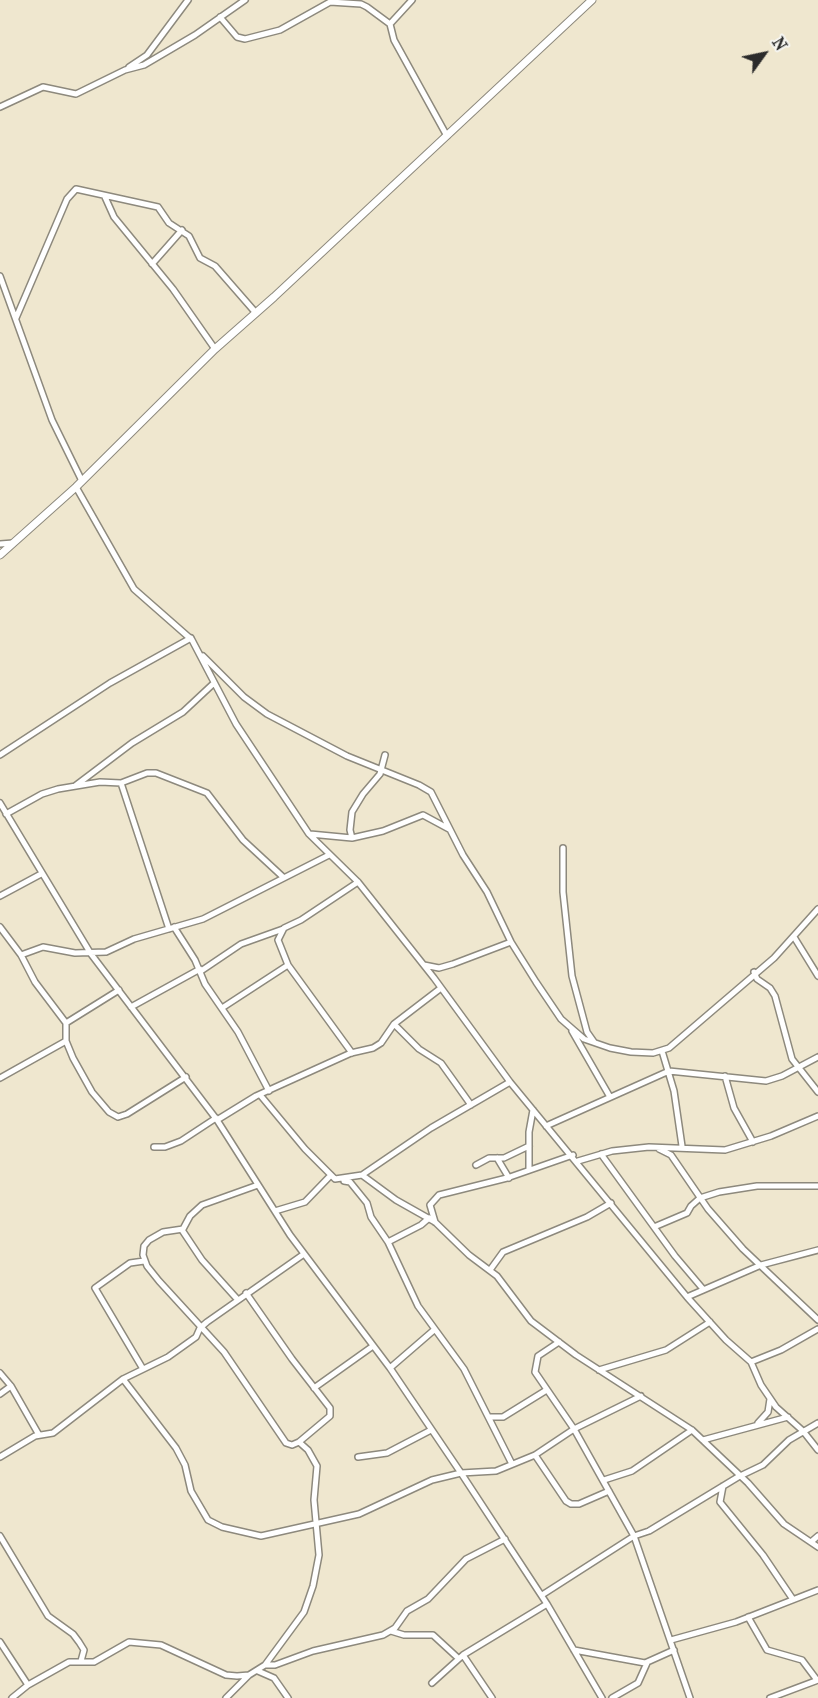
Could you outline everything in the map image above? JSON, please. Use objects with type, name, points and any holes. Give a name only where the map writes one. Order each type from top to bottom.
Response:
[{"type":"street","points":[[125,70],[147,55],[188,0]]},
{"type":"street","points":[[0,107],[43,87],[49,86],[71,93],[81,92],[125,70],[153,60],[245,0]]},
{"type":"street","points":[[390,24],[412,0]]},
{"type":"street","points":[[0,555],[79,484],[215,349],[592,0]]},
{"type":"street","points":[[220,17],[237,37],[245,39],[280,30],[331,1],[361,2],[390,24],[394,40],[447,136]]},
{"type":"street","points":[[16,318],[72,192],[82,189],[105,197],[158,207],[169,223],[189,236],[200,258],[215,266],[256,313]]},
{"type":"street","points":[[105,197],[114,217],[173,289],[215,349]]},
{"type":"street","points":[[152,264],[182,230]]},
{"type":"street","points":[[0,276],[52,420],[79,484],[134,589],[191,638],[201,654],[213,684],[262,765],[309,834],[358,882],[424,965],[510,1082],[578,1161],[687,1297],[743,1357],[751,1362],[770,1399],[803,1431],[818,1450]]},
{"type":"street","points":[[0,544],[13,543]]},
{"type":"street","points":[[0,755],[110,683],[191,638]]},
{"type":"street","points":[[201,654],[248,700],[267,714],[381,771],[425,788],[435,799],[487,892],[511,942],[549,1002],[572,1030],[610,1097]]},
{"type":"street","points":[[74,786],[132,743],[176,717],[213,684]]},
{"type":"street","points":[[352,838],[350,830],[352,812],[358,800],[381,771],[385,755]]},
{"type":"street","points":[[6,814],[42,794],[100,782],[121,783],[147,773],[207,793],[243,840],[283,877]]},
{"type":"street","points":[[121,783],[171,928],[200,970],[205,984],[222,1008],[269,1091]]},
{"type":"street","points":[[0,803],[91,954],[217,1119],[304,1254],[390,1368],[505,1539],[542,1595],[600,1696],[592,1698]]},
{"type":"street","points":[[309,834],[352,838],[383,831],[419,816],[431,818],[451,830]]},
{"type":"street","points":[[563,848],[562,879],[572,976],[584,1023],[594,1042]]},
{"type":"street","points":[[21,956],[43,947],[91,954],[106,952],[203,919],[329,855]]},
{"type":"street","points":[[0,896],[41,874]]},
{"type":"street","points":[[131,1008],[200,970],[241,944],[301,920],[358,882]]},
{"type":"street","points":[[572,1030],[594,1042],[631,1052],[662,1051],[754,972],[774,958],[818,909]]},
{"type":"street","points":[[0,927],[21,956],[35,982],[66,1023],[66,1041],[92,1092],[103,1107],[118,1117],[127,1114],[186,1077]]},
{"type":"street","points":[[284,928],[278,940],[288,965],[352,1053]]},
{"type":"street","points":[[794,937],[818,976]]},
{"type":"street","points":[[424,965],[446,966],[511,942]]},
{"type":"street","points":[[222,1008],[288,965]]},
{"type":"street","points":[[754,972],[757,979],[770,988],[775,996],[790,1053],[797,1068],[818,1092]]},
{"type":"street","points":[[154,1147],[165,1147],[181,1141],[269,1091],[352,1053],[373,1048],[381,1042],[394,1024],[441,988]]},
{"type":"street","points":[[66,1023],[118,990]]},
{"type":"street","points":[[394,1024],[419,1049],[441,1062],[471,1106]]},
{"type":"street","points":[[0,1078],[66,1041]]},
{"type":"street","points":[[662,1051],[669,1071],[682,1146]]},
{"type":"street","points":[[546,1126],[669,1071],[771,1080],[818,1057]]},
{"type":"street","points":[[725,1076],[734,1108],[753,1142]]},
{"type":"street","points":[[340,1180],[362,1175],[431,1128],[510,1082]]},
{"type":"street","points":[[261,1096],[305,1149],[331,1175],[350,1182],[365,1198],[371,1217],[388,1242],[418,1306],[458,1360],[512,1464]]},
{"type":"street","points":[[529,1170],[533,1110]]},
{"type":"street","points":[[578,1161],[601,1154],[649,1147],[682,1146],[717,1151],[753,1142],[818,1116]]},
{"type":"street","points":[[476,1165],[489,1158],[504,1158],[529,1146]]},
{"type":"street","points":[[649,1147],[671,1155],[700,1198],[743,1249],[818,1320]]},
{"type":"street","points":[[601,1154],[703,1290]]},
{"type":"street","points":[[432,1220],[430,1205],[439,1195],[509,1178],[573,1155]]},
{"type":"street","points":[[497,1158],[509,1178]]},
{"type":"street","points":[[275,1211],[310,1198],[331,1175]]},
{"type":"street","points":[[362,1175],[396,1200],[432,1220],[469,1255],[490,1270],[531,1322],[599,1370],[692,1430],[740,1475],[784,1524],[818,1547]]},
{"type":"street","points":[[182,1230],[190,1216],[202,1205],[258,1185]]},
{"type":"street","points":[[654,1227],[687,1213],[700,1198],[757,1186],[818,1186]]},
{"type":"street","points":[[490,1270],[503,1252],[587,1216],[611,1203]]},
{"type":"street","points":[[388,1242],[432,1220]]},
{"type":"street","points":[[182,1230],[163,1232],[149,1240],[143,1250],[144,1261],[183,1310],[201,1326],[236,1367],[286,1443],[290,1445],[299,1442],[330,1414],[330,1408],[246,1293]]},
{"type":"street","points":[[182,1230],[202,1260],[238,1300]]},
{"type":"street","points":[[687,1297],[761,1265],[818,1250]]},
{"type":"street","points":[[0,1456],[39,1435],[53,1433],[123,1379],[196,1337],[201,1326],[304,1254]]},
{"type":"street","points":[[143,1369],[98,1298],[95,1287],[130,1263],[144,1261]]},
{"type":"street","points":[[599,1370],[666,1350],[710,1322]]},
{"type":"street","points":[[751,1362],[781,1350],[818,1329]]},
{"type":"street","points":[[390,1368],[434,1330]]},
{"type":"street","points":[[559,1342],[538,1356],[534,1368],[545,1390],[574,1429],[634,1536],[690,1698]]},
{"type":"street","points":[[314,1388],[373,1346]]},
{"type":"street","points":[[0,1373],[11,1386],[39,1435]]},
{"type":"street","points":[[123,1379],[176,1448],[185,1465],[191,1491],[210,1522],[261,1536],[359,1514],[429,1481],[461,1473],[483,1474],[512,1464],[535,1455],[574,1429],[641,1396]]},
{"type":"street","points":[[0,1394],[11,1386]]},
{"type":"street","points":[[489,1418],[503,1417],[545,1390]]},
{"type":"street","points":[[757,1424],[768,1412],[770,1399]]},
{"type":"street","points":[[703,1440],[745,1430],[757,1424],[788,1418]]},
{"type":"street","points":[[542,1595],[634,1536],[649,1530],[740,1475],[768,1461],[789,1440],[818,1423]]},
{"type":"street","points":[[358,1457],[387,1453],[431,1430]]},
{"type":"street","points":[[604,1480],[632,1471],[692,1430]]},
{"type":"street","points":[[226,1698],[249,1675],[265,1665],[309,1603],[319,1555],[318,1524],[314,1500],[316,1466],[314,1458],[299,1442]]},
{"type":"street","points":[[535,1455],[566,1501],[571,1504],[579,1504],[609,1491]]},
{"type":"street","points":[[723,1486],[720,1502],[763,1555],[792,1598]]},
{"type":"street","points":[[0,1536],[48,1616],[73,1634],[79,1642],[84,1650],[81,1661]]},
{"type":"street","points":[[811,1542],[818,1536]]},
{"type":"street","points":[[391,1631],[404,1614],[428,1599],[461,1562],[505,1539]]},
{"type":"street","points":[[671,1640],[748,1617],[792,1598],[818,1590]]},
{"type":"street","points":[[432,1683],[460,1657],[547,1604]]},
{"type":"street","points":[[748,1617],[767,1650],[802,1660],[818,1680],[770,1698]]},
{"type":"street","points":[[265,1665],[275,1665],[313,1650],[391,1631],[404,1635],[433,1635],[460,1657],[492,1698]]},
{"type":"street","points":[[0,1642],[28,1685]]},
{"type":"street","points":[[12,1698],[28,1685],[69,1662],[94,1662],[127,1642],[151,1642],[185,1654],[226,1676],[249,1675]]},
{"type":"street","points":[[574,1650],[631,1663],[647,1663],[674,1650]]},
{"type":"street","points":[[612,1698],[638,1683],[647,1663]]},
{"type":"street","points":[[258,1671],[274,1678],[288,1698]]}]
